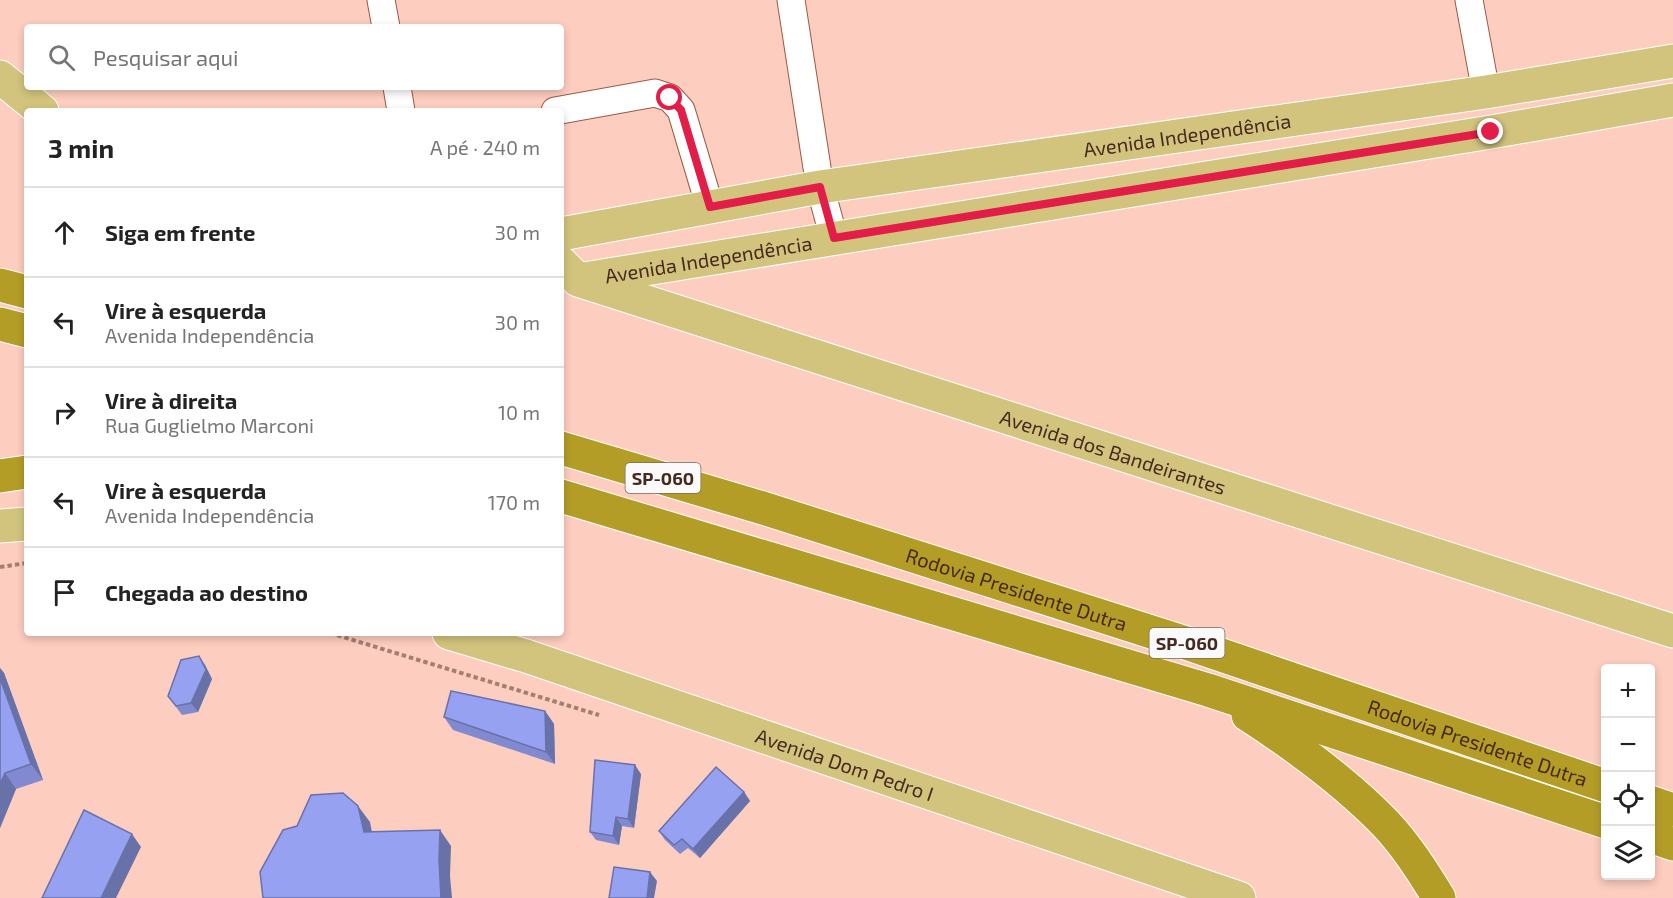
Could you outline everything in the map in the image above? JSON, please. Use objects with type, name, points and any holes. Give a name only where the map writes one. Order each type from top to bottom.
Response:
[{"type":"highway","points":[[0,285],[24,291]]},
{"type":"highway","points":[[0,324],[24,330]]},
{"type":"highway","name":"Rodovia Presidente Dutra","points":[[564,449],[766,509],[1186,643],[1601,785]]},
{"type":"highway","points":[[0,476],[24,472]]},
{"type":"highway","name":"Rodovia Presidente Dutra","points":[[564,497],[1208,690],[1601,821]]},
{"type":"highway","points":[[1208,690],[1250,716],[1300,752],[1370,809],[1416,861],[1439,898]]},
{"type":"highway","points":[[1655,804],[1673,810]]},
{"type":"highway","points":[[1655,838],[1673,844]]},
{"type":"main road","name":"Avenida Independência","points":[[564,233],[820,187],[1486,92],[1673,61]]},
{"type":"main road","points":[[0,77],[38,108]]},
{"type":"main road","name":"Avenida Independência","points":[[567,274],[834,238],[1467,136],[1673,100]]},
{"type":"main road","points":[[0,108],[24,115]]},
{"type":"main road","name":"Avenida dos Bandeirantes","points":[[567,274],[1673,631]]},
{"type":"main road","points":[[0,525],[24,524]]},
{"type":"main road","name":"Avenida Dom Pedro I","points":[[459,636],[526,656],[1239,898]]},
{"type":"lane","points":[[381,0],[385,24]]},
{"type":"lane","points":[[791,0],[820,187],[834,238]]},
{"type":"lane","points":[[1469,0],[1486,92]]},
{"type":"lane","points":[[398,90],[400,108]]},
{"type":"lane","points":[[564,109],[654,93],[670,98],[681,110],[710,207]]},
{"type":"path","points":[[0,567],[24,563]]},
{"type":"building","points":[[199,656],[206,670],[191,703],[176,706],[168,696],[181,660]]},
{"type":"building","points":[[0,678],[31,764],[5,773],[0,784]]},
{"type":"building","points":[[451,691],[545,711],[546,752],[444,717]]},
{"type":"building","points":[[595,760],[635,765],[628,819],[616,817],[613,836],[590,832]]},
{"type":"building","points":[[716,767],[744,792],[693,849],[682,839],[674,845],[659,831]]},
{"type":"building","points":[[343,793],[358,806],[364,832],[440,830],[441,898],[263,898],[260,872],[283,830],[297,826],[311,795]]},
{"type":"building","points":[[84,810],[132,834],[101,898],[42,898]]},
{"type":"building","points":[[614,867],[650,872],[647,898],[609,898]]},
{"type":"route","points":[[670,98],[681,110],[710,207],[820,187],[834,238],[1491,132]]}]
